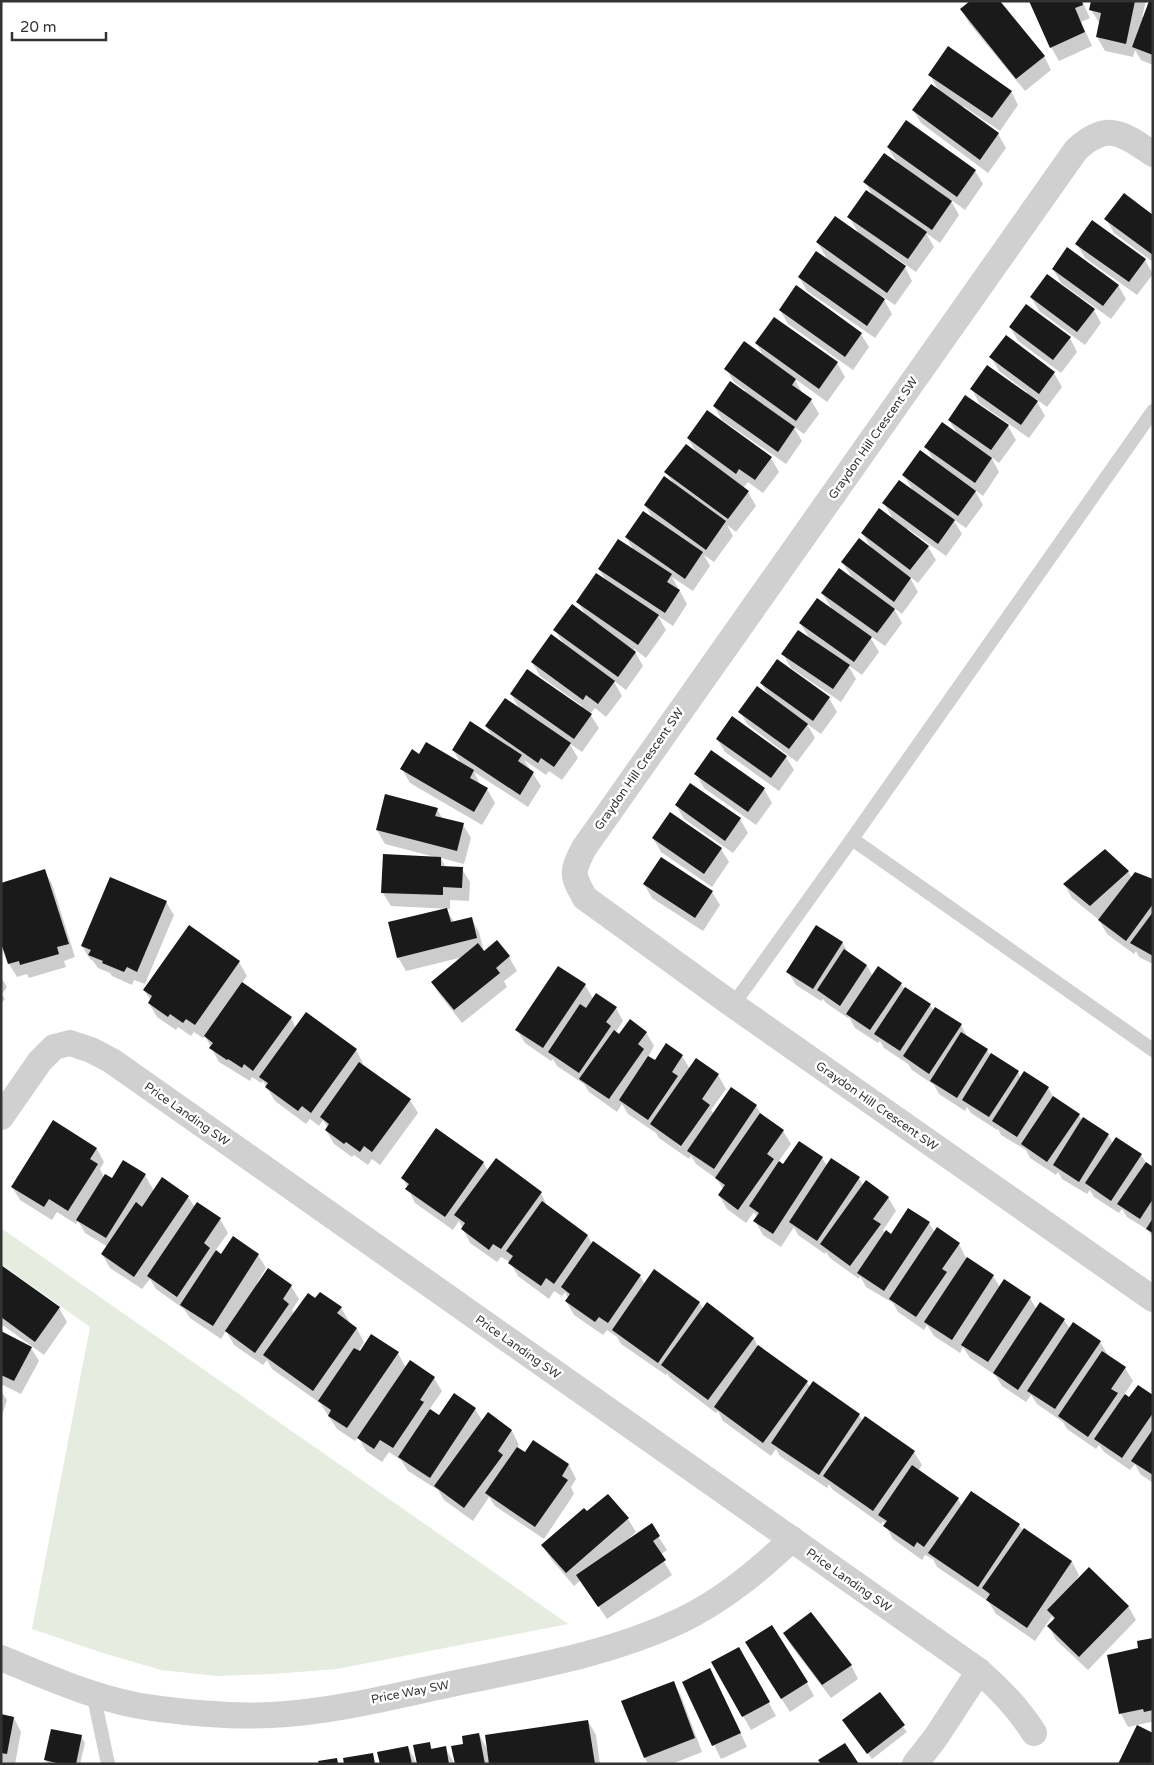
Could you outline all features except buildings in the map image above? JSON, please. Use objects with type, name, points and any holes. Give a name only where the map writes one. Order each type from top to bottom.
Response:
[{"type":"street","name":"Graydon Hill Crescent SW","points":[[1153,154],[1119,134],[1104,132],[1089,137],[1076,150],[589,840],[574,866],[576,882],[585,898],[733,1005],[1153,1298]]},
{"type":"street","name":"Price Landing SW","points":[[1,1117],[40,1061],[54,1047],[70,1043],[91,1050],[112,1061],[979,1671],[1003,1692],[1022,1714],[1034,1733]]},
{"type":"street","name":"Price Way SW","points":[[1,1658],[115,1701],[180,1711],[245,1716],[287,1714],[331,1708],[543,1666],[610,1648],[644,1636],[682,1620],[722,1597],[754,1574],[792,1540]]},
{"type":"street","points":[[916,1764],[979,1671]]},
{"type":"lane","points":[[733,1005],[1153,411]]},
{"type":"lane","points":[[852,839],[1153,1050]]},
{"type":"lane","points":[[93,1693],[108,1764]]},
{"type":"shaded area","points":[[1,1228],[568,1624],[337,1669],[217,1676],[161,1670],[32,1629],[90,1327],[1,1264]]}]
